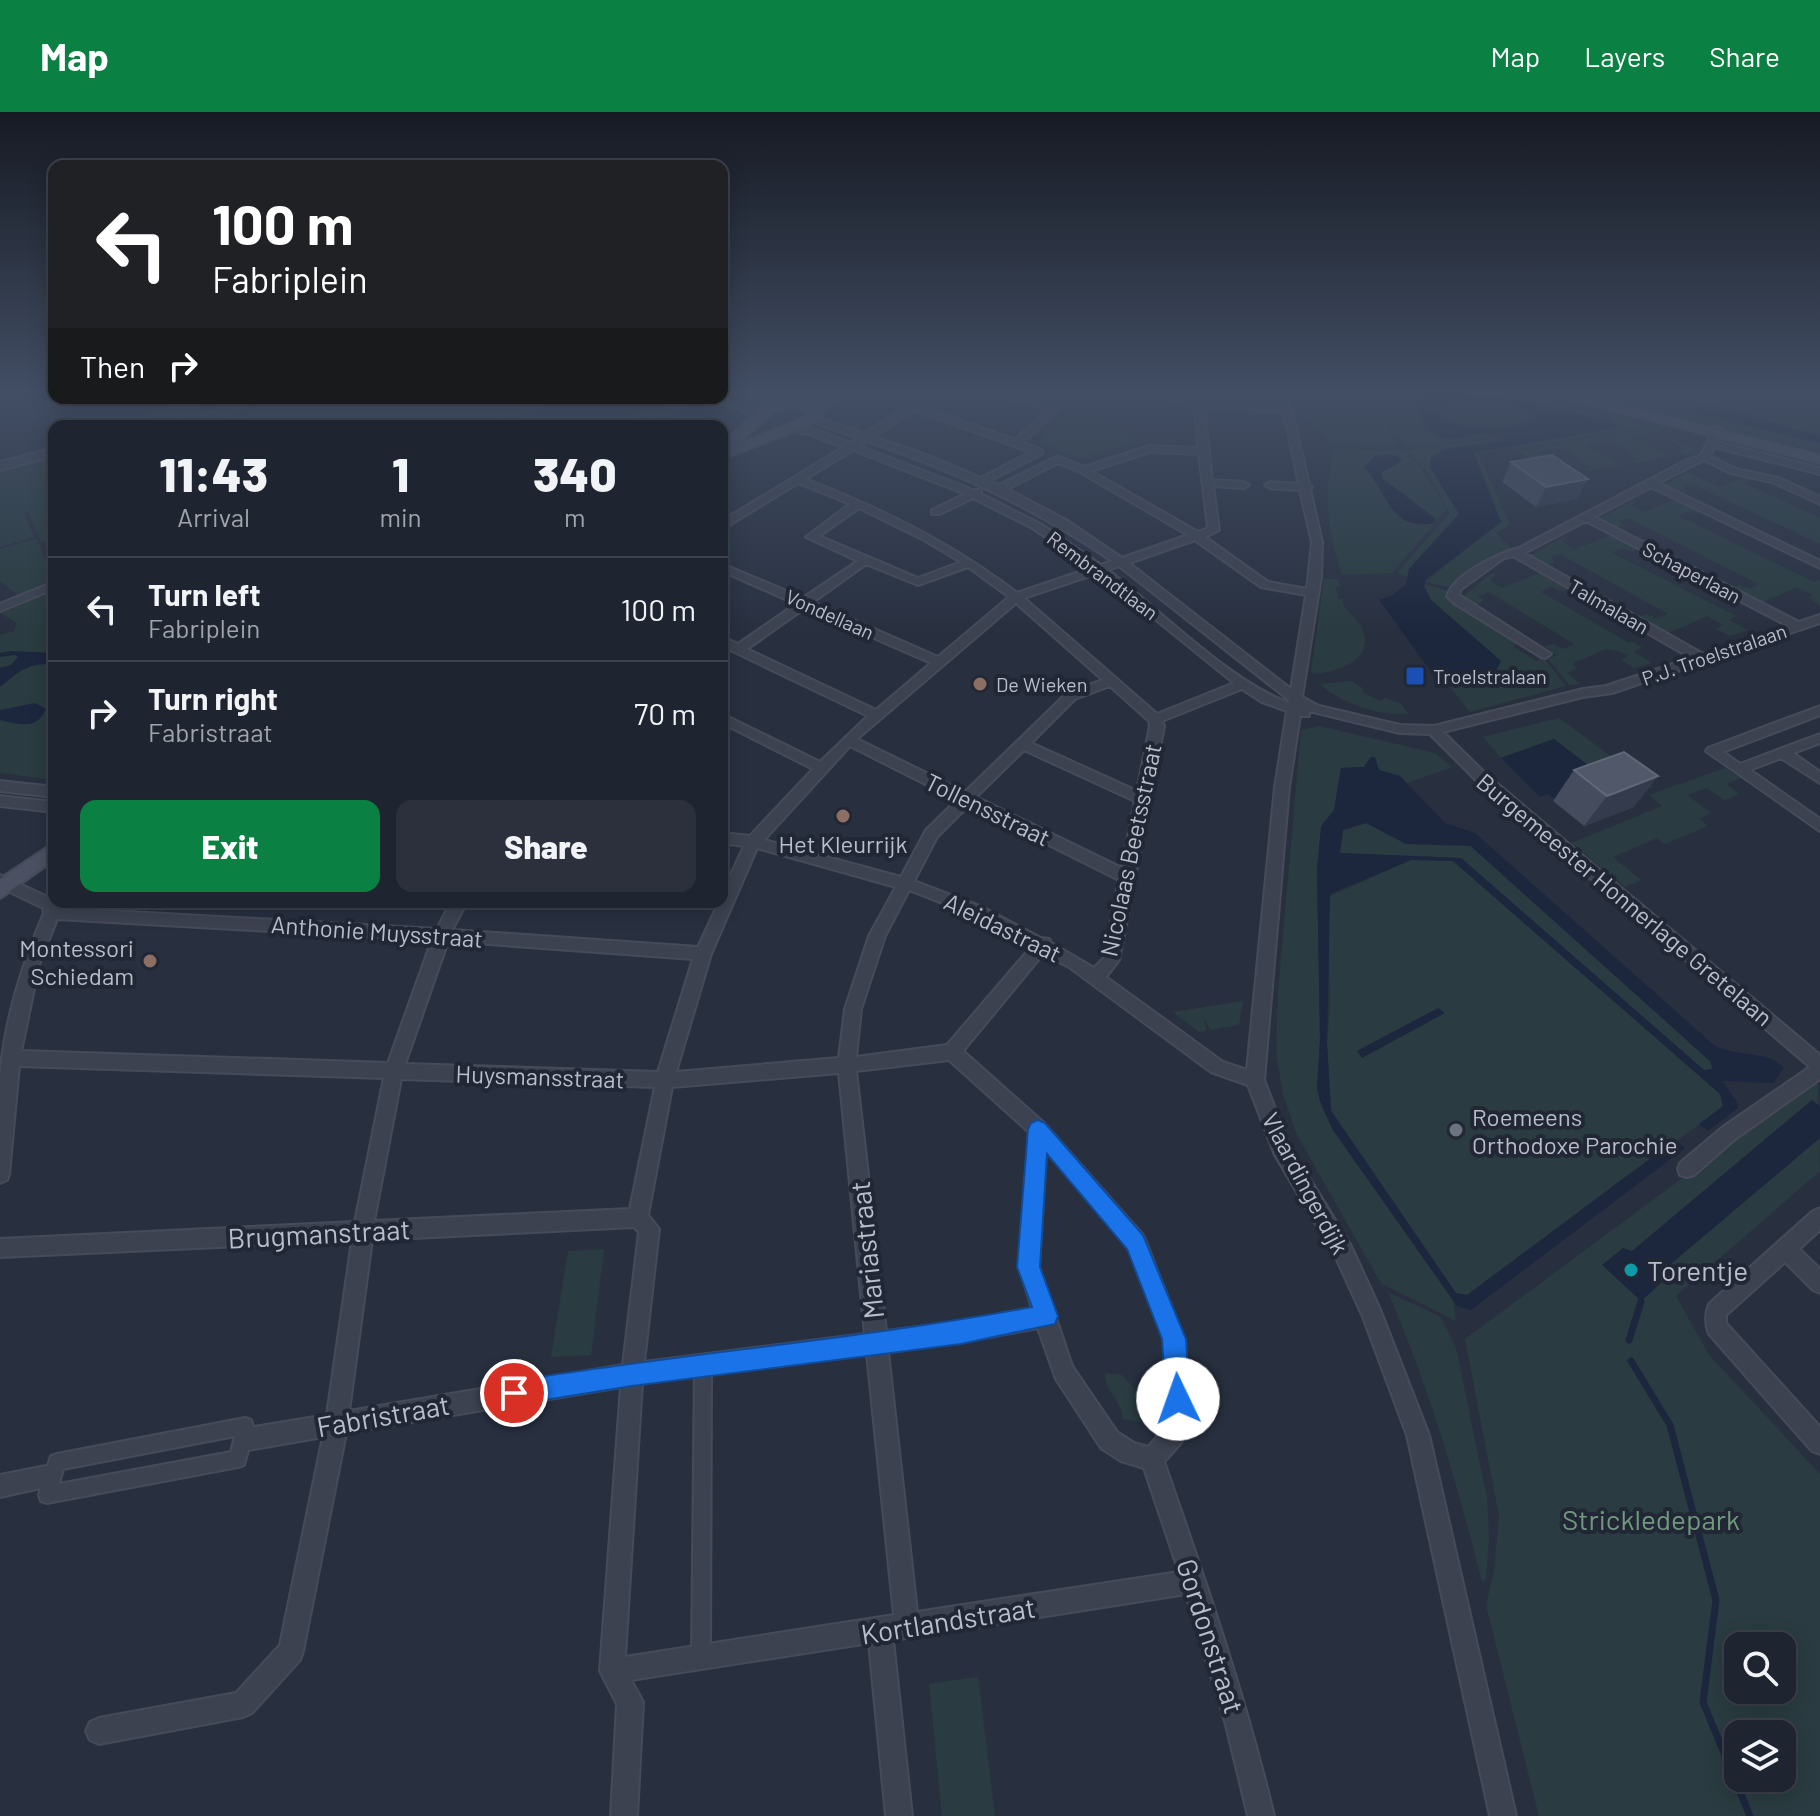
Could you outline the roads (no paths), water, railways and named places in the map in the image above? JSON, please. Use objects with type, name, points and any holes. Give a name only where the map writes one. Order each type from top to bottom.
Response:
[{"type":"main road","points":[[2,883],[48,844]]},
{"type":"main road","points":[[2,883],[48,854]]},
{"type":"street","points":[[728,521],[808,473]]},
{"type":"street","name":"Rembrandtlaan","points":[[919,473],[974,494],[1039,528],[1098,569],[1243,684],[1266,699],[1294,704]]},
{"type":"street","name":"Rembrandtlaan","points":[[959,473],[991,485],[1062,522],[1121,562],[1294,704]]},
{"type":"street","points":[[936,512],[1009,473]]},
{"type":"street","points":[[991,485],[1023,473]]},
{"type":"street","points":[[1087,473],[1197,536],[1265,585],[1312,593]]},
{"type":"street","points":[[728,898],[753,842],[821,768],[876,715],[1016,597],[1214,530],[1206,473]]},
{"type":"street","name":"Vlaardingerdijk","points":[[1303,473],[1317,542],[1277,830],[1255,1080],[1281,1149],[1344,1253],[1388,1351],[1418,1435],[1503,1816]]},
{"type":"street","points":[[1545,654],[1458,601],[1453,596],[1455,589],[1500,556],[1516,553],[1673,473]]},
{"type":"street","points":[[1740,473],[1775,480],[1820,501]]},
{"type":"street","points":[[797,479],[859,503],[928,537],[969,563],[1016,597],[1155,719]]},
{"type":"street","points":[[1207,483],[1244,485]]},
{"type":"street","points":[[1651,483],[1820,565]]},
{"type":"street","points":[[1270,485],[1307,487]]},
{"type":"street","points":[[859,503],[811,537],[918,582],[969,563]]},
{"type":"street","name":"Schaperlaan","points":[[1586,517],[1797,626]]},
{"type":"street","name":"Talmalaan","points":[[1516,553],[1702,659]]},
{"type":"street","points":[[739,649],[864,561]]},
{"type":"street","name":"Vondellaan","points":[[728,570],[939,662]]},
{"type":"street","points":[[0,608],[48,588]]},
{"type":"street","name":"P.J. Troelstralaan","points":[[1294,704],[1404,736],[1437,733],[1588,699],[1820,619]]},
{"type":"street","points":[[728,644],[876,715]]},
{"type":"street","name":"Mariastraat","points":[[907,1627],[847,1065],[853,1009],[877,936],[931,834],[1071,696],[1111,681]]},
{"type":"street","name":"Nicolaas Beetsstraat","points":[[1096,977],[1111,960],[1157,726],[1155,719],[1243,684]]},
{"type":"street","points":[[1820,710],[1713,751],[1820,826]]},
{"type":"street","points":[[728,721],[821,768]]},
{"type":"street","name":"Burgemeester Honnerlage Gretelaan","points":[[1437,733],[1482,778],[1820,1067]]},
{"type":"street","points":[[1739,769],[1820,738]]},
{"type":"street","name":"Tollensstraat","points":[[848,740],[1128,878]]},
{"type":"street","points":[[1022,744],[1143,799]]},
{"type":"street","points":[[1783,753],[1820,778]]},
{"type":"street","points":[[0,786],[48,791]]},
{"type":"street","points":[[0,801],[48,806]]},
{"type":"street","name":"Aleidastraat","points":[[728,839],[753,842],[905,884],[975,910],[1043,943],[1096,977],[1217,1067],[1255,1080]]},
{"type":"street","points":[[2,883],[48,904]]},
{"type":"street","points":[[0,1174],[2,1120],[11,1058],[31,963],[52,913],[51,908]]},
{"type":"street","points":[[99,1731],[243,1704],[291,1651],[337,1422],[363,1231],[394,1070],[442,935],[456,908]]},
{"type":"street","points":[[624,1816],[630,1702],[612,1671],[632,1374],[649,1229],[638,1218],[665,1080],[703,954],[724,908]]},
{"type":"street","name":"Anthonie Muysstraat","points":[[52,913],[442,935],[703,954]]},
{"type":"street","points":[[1038,1129],[1029,1267],[1063,1372],[1109,1440],[1129,1453],[1152,1459],[1173,1435],[1178,1419],[1174,1339],[1136,1242],[1038,1129],[952,1052],[1043,943]]},
{"type":"street","name":"Huysmansstraat","points":[[11,1058],[665,1080],[847,1065],[952,1052]]},
{"type":"street","points":[[1687,1169],[1729,1133],[1820,1067]]},
{"type":"street","points":[[1820,1217],[1716,1311],[1716,1327],[1820,1443]]},
{"type":"street","name":"Brugmanstraat","points":[[0,1248],[638,1218]]},
{"type":"street","points":[[1784,1248],[1820,1283]]},
{"type":"street","name":"Fabristraat","points":[[245,1439],[632,1374],[876,1344],[1046,1316]]},
{"type":"street","points":[[701,1658],[703,1366]]},
{"type":"street","points":[[245,1426],[245,1439],[238,1459],[47,1495],[49,1476],[57,1462],[245,1426]]},
{"type":"street","name":"Gordonstraat","points":[[1152,1459],[1195,1581],[1244,1742],[1261,1816]]},
{"type":"street","points":[[0,1486],[49,1476]]},
{"type":"street","name":"Kortlandstraat","points":[[612,1671],[1195,1581]]},
{"type":"street","points":[[880,1630],[899,1816]]},
{"type":"water","points":[[1369,473],[1382,473],[1382,478],[1435,518],[1435,523],[1408,522],[1399,516]]},
{"type":"water","points":[[1433,473],[1482,473],[1501,522],[1426,579],[1424,587],[1431,600],[1501,661],[1496,670],[1447,683],[1438,681],[1379,600],[1393,595],[1406,584],[1409,569],[1459,514]]},
{"type":"water","points":[[0,653],[48,653],[48,664],[31,666],[0,687],[0,668],[11,665],[18,657],[0,657]]},
{"type":"water","points":[[35,703],[46,709],[38,721],[20,724],[0,720],[0,710]]},
{"type":"water","points":[[1554,739],[1606,779],[1555,799],[1548,794],[1540,797],[1501,758]]},
{"type":"water","points":[[1371,757],[1375,757],[1379,770],[1400,776],[1445,823],[1475,833],[1714,1045],[1769,1058],[1784,1068],[1773,1083],[1722,1081],[1738,1108],[1708,1131],[1699,1124],[1723,1106],[1720,1094],[1453,861],[1411,860],[1330,894],[1327,1043],[1331,1111],[1456,1293],[1467,1295],[1675,1140],[1685,1148],[1471,1310],[1457,1306],[1333,1130],[1317,1088],[1320,1040],[1317,869],[1321,827],[1334,810],[1341,768],[1364,767]],"holes":[[[1366,823],[1406,844],[1471,846],[1711,1062],[1712,1069],[1704,1070],[1461,858],[1340,853],[1343,830]]]},
{"type":"water","points":[[1438,1008],[1445,1013],[1362,1058],[1357,1051]]},
{"type":"water","points":[[1812,1100],[1820,1106],[1820,1138],[1659,1274],[1661,1283],[1641,1301],[1602,1265],[1623,1248],[1632,1251]]},
{"type":"waterway","points":[[1629,1340],[1641,1302]]},
{"type":"waterway","points":[[1631,1361],[1670,1425],[1716,1600],[1703,1702],[1750,1816]]},
{"type":"place","name":"Troelstralaan","points":[[1415,676]]},
{"type":"place","name":"De Wieken","points":[[980,684]]},
{"type":"place","name":"Het Kleurrijk","points":[[843,816]]},
{"type":"place","name":"Montessori Schiedam","points":[[150,961]]},
{"type":"place","name":"Roemeens Orthodoxe Parochie","points":[[1456,1130]]},
{"type":"place","name":"Torentje","points":[[1631,1270]]},
{"type":"park label","name":"Strickledepark","points":[[1651,1519]]}]
